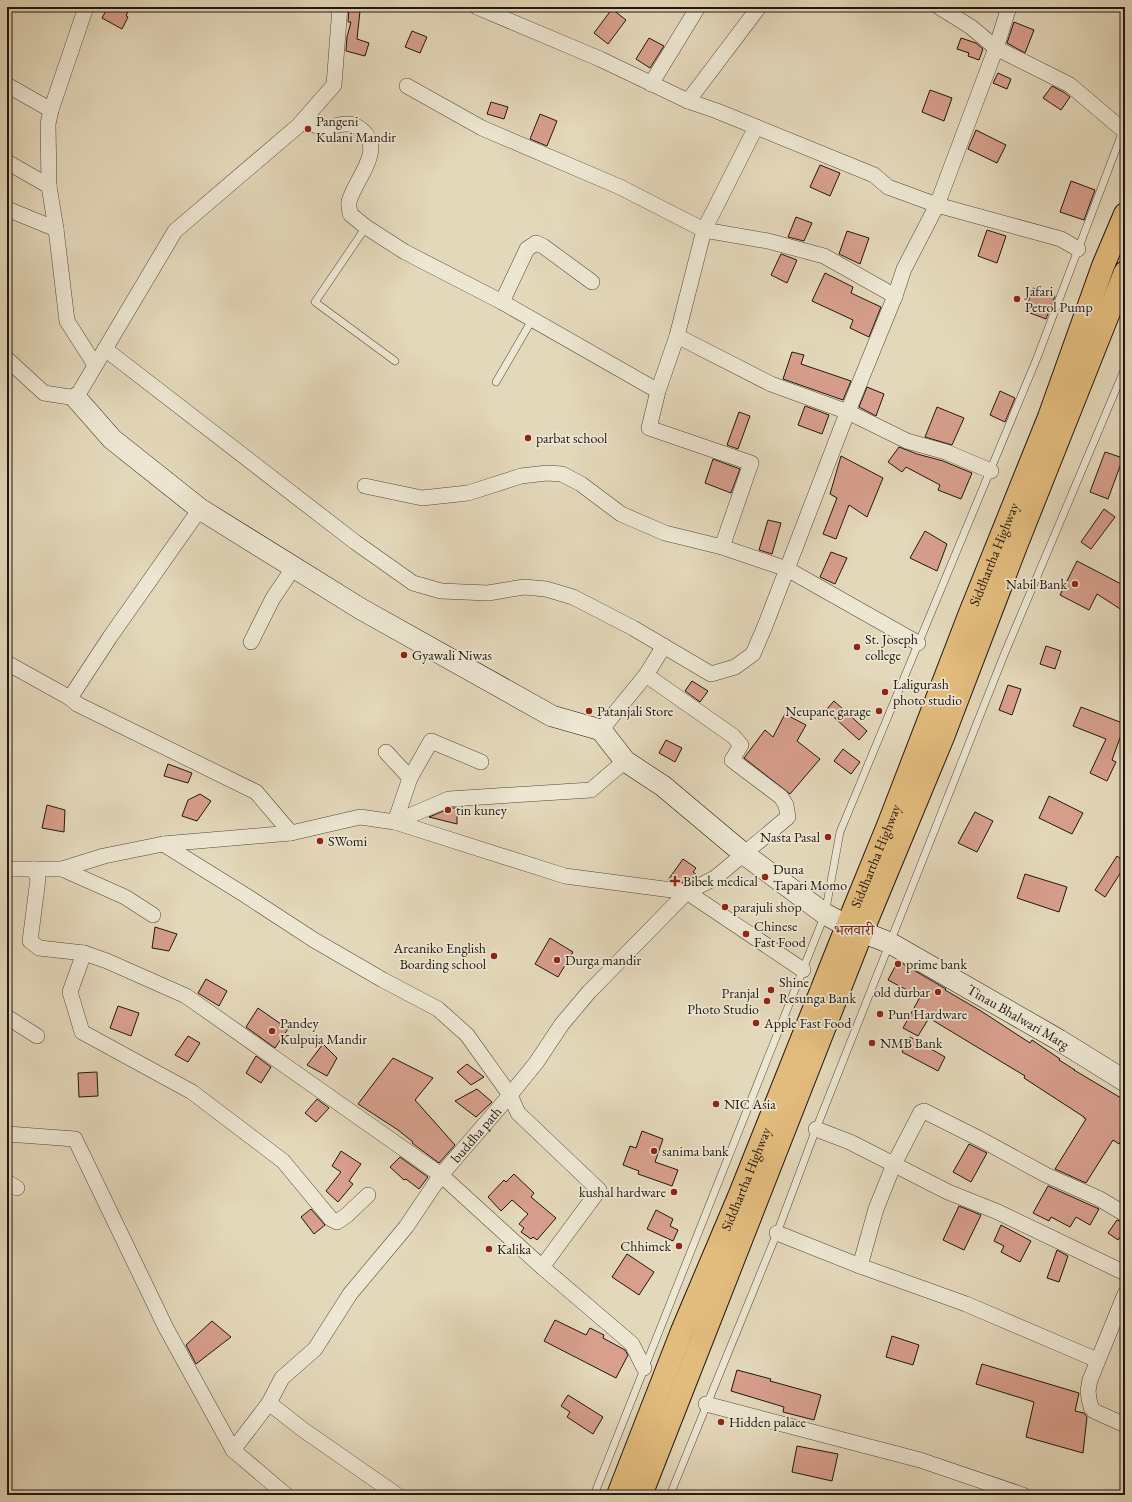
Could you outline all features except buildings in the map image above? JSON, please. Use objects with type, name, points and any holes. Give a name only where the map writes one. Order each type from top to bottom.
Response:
[{"type":"highway","name":"Siddhartha Highway","points":[[641,1495],[854,929],[889,823],[970,613],[1049,417],[1103,266],[1125,214]]},
{"type":"highway","name":"Siddhartha Highway","points":[[618,1495],[682,1331],[740,1194],[854,929],[943,737],[1019,539],[1125,272]]},
{"type":"street","points":[[86,7],[51,110],[48,124],[49,186],[56,229],[67,321],[95,365]]},
{"type":"street","points":[[76,398],[175,232],[308,116],[334,86],[340,7]]},
{"type":"street","points":[[477,7],[600,59],[688,101],[717,111],[874,175],[888,187],[937,205],[1061,238],[1078,249]]},
{"type":"street","points":[[651,84],[698,7]]},
{"type":"street","points":[[688,101],[759,7]]},
{"type":"street","points":[[939,7],[972,27],[996,48],[1070,85],[1124,127]]},
{"type":"street","points":[[104,349],[355,542],[413,583],[441,591],[488,593],[524,587],[546,589],[573,597],[664,646],[711,674],[735,667],[753,654],[895,296],[904,269],[937,205],[1010,7]]},
{"type":"street","points":[[7,84],[51,110]]},
{"type":"street","points":[[407,86],[482,128],[620,187],[704,230],[768,240],[824,256],[895,296]]},
{"type":"street","points":[[308,116],[311,123],[323,129],[346,123],[358,126],[367,134],[372,146],[370,158],[348,203],[350,214],[366,227],[404,252],[502,302],[658,391]]},
{"type":"street","points":[[722,547],[751,463],[649,428],[658,391],[677,336],[704,230],[756,127]]},
{"type":"street","points":[[7,162],[49,186]]},
{"type":"street","points":[[7,209],[56,229]]},
{"type":"street","points":[[502,302],[527,249],[536,243],[543,246],[592,282]]},
{"type":"street","points":[[677,336],[771,384],[848,412],[907,441],[946,452],[991,471]]},
{"type":"street","points":[[7,359],[44,392],[76,398],[112,439],[200,509],[361,609],[552,716],[601,730],[646,675],[664,646]]},
{"type":"street","points":[[365,486],[422,498],[468,493],[521,476],[547,473],[562,474],[581,484],[621,514],[665,533],[722,547],[787,570],[918,643]]},
{"type":"street","points":[[70,698],[110,637],[200,509]]},
{"type":"street","points":[[251,642],[273,598],[294,567]]},
{"type":"street","points":[[7,663],[70,698],[77,704],[256,792],[290,833]]},
{"type":"street","points":[[646,675],[733,736],[741,745],[732,760],[781,797],[786,805],[788,816],[716,878],[687,892]]},
{"type":"street","name":"Tinau Bhalwari Marg","points":[[601,730],[625,761],[663,786],[744,854],[825,914],[854,929],[890,943],[1059,1040],[1125,1081]]},
{"type":"street","points":[[395,822],[410,778],[431,741],[481,762]]},
{"type":"street","points":[[386,752],[410,778]]},
{"type":"street","points":[[395,822],[449,799],[591,790],[625,761]]},
{"type":"street","points":[[7,869],[62,869],[104,856],[163,844],[290,833],[360,817],[395,822],[565,876],[687,892],[803,970]]},
{"type":"street","points":[[163,844],[314,940],[383,980],[438,1009],[467,1035],[510,1095],[518,1113],[599,1190],[542,1267]]},
{"type":"street","points":[[34,869],[38,879],[30,941],[39,948],[84,953],[107,961],[186,996],[441,1175],[542,1267],[632,1344],[644,1368]]},
{"type":"street","points":[[62,869],[126,897],[152,915]]},
{"type":"street","name":"buddha path","points":[[233,1450],[269,1403],[282,1378],[315,1349],[350,1294],[406,1227],[441,1175],[536,1063],[562,1024],[589,992],[687,892]]},
{"type":"street","points":[[84,953],[70,992],[82,1032],[192,1092],[283,1161],[337,1222],[347,1215],[368,1195]]},
{"type":"street","points":[[7,1017],[37,1036]]},
{"type":"street","points":[[860,1266],[876,1209],[894,1164],[921,1112],[924,1111],[982,1140],[1046,1175],[1098,1198],[1125,1214]]},
{"type":"street","points":[[816,1129],[850,1142],[948,1192],[998,1212],[1125,1273]]},
{"type":"street","points":[[7,1134],[75,1139],[166,1328],[233,1450],[286,1495]]},
{"type":"street","points":[[776,1233],[860,1266],[966,1304],[1097,1360]]},
{"type":"street","points":[[1125,1294],[1097,1360],[1088,1391],[1091,1407],[1094,1411],[1125,1425]]},
{"type":"street","points":[[269,1403],[302,1429],[397,1495]]},
{"type":"street","points":[[706,1404],[920,1460],[1023,1495]]},
{"type":"lane","points":[[594,1495],[825,914],[840,832],[1037,358],[1124,127]]},
{"type":"lane","points":[[366,227],[315,302],[395,361]]},
{"type":"lane","points":[[496,382],[532,320]]},
{"type":"lane","points":[[670,1495],[776,1233],[1004,655],[1125,368]]},
{"type":"place","name":"Pangeni Kulani Mandir","points":[[308,129]]},
{"type":"place","name":"Jafari Petrol Pump","points":[[1017,299]]},
{"type":"place","name":"parbat school","points":[[528,438]]},
{"type":"place","name":"Nabil Bank","points":[[1075,584]]},
{"type":"place","name":"St. Joseph college","points":[[857,647]]},
{"type":"place","name":"Gyawali Niwas","points":[[404,655]]},
{"type":"place","name":"Laligurash photo studio","points":[[885,692]]},
{"type":"place","name":"Patanjali Store","points":[[589,711]]},
{"type":"place","name":"Neupane garage","points":[[879,711]]},
{"type":"place","name":"tin kuney","points":[[448,810]]},
{"type":"place","name":"Nasta Pasal","points":[[828,837]]},
{"type":"place","name":"SWomi","points":[[320,841]]},
{"type":"place","name":"Duna Tapari Momo","points":[[765,877]]},
{"type":"place","name":"Bibek medical","points":[[675,881]]},
{"type":"place","name":"parajuli shop","points":[[725,907]]},
{"type":"place","name":"Chinese Fast Food","points":[[746,934]]},
{"type":"place","name":"Areaniko English Boarding school","points":[[494,956]]},
{"type":"place","name":"Durga mandir","points":[[557,960]]},
{"type":"place","name":"prime bank","points":[[898,964]]},
{"type":"place","name":"Shine Resunga Bank","points":[[771,990]]},
{"type":"place","name":"old durbar","points":[[938,992]]},
{"type":"place","name":"Pranjal Photo Studio","points":[[767,1001]]},
{"type":"place","name":"Pun Hardware","points":[[880,1014]]},
{"type":"place","name":"Apple Fast Food","points":[[756,1023]]},
{"type":"place","name":"Pandey Kulpuja Mandir","points":[[272,1031]]},
{"type":"place","name":"NMB Bank","points":[[872,1043]]},
{"type":"place","name":"NIC Asia","points":[[716,1104]]},
{"type":"place","name":"sanima bank","points":[[654,1151]]},
{"type":"place","name":"kushal hardware","points":[[674,1192]]},
{"type":"place","name":"Chhimek","points":[[679,1246]]},
{"type":"place","name":"Kalika","points":[[489,1249]]},
{"type":"place","name":"Hidden palace","points":[[721,1422]]},
{"type":"district","name":"भलवारी","points":[[854,929]]}]
